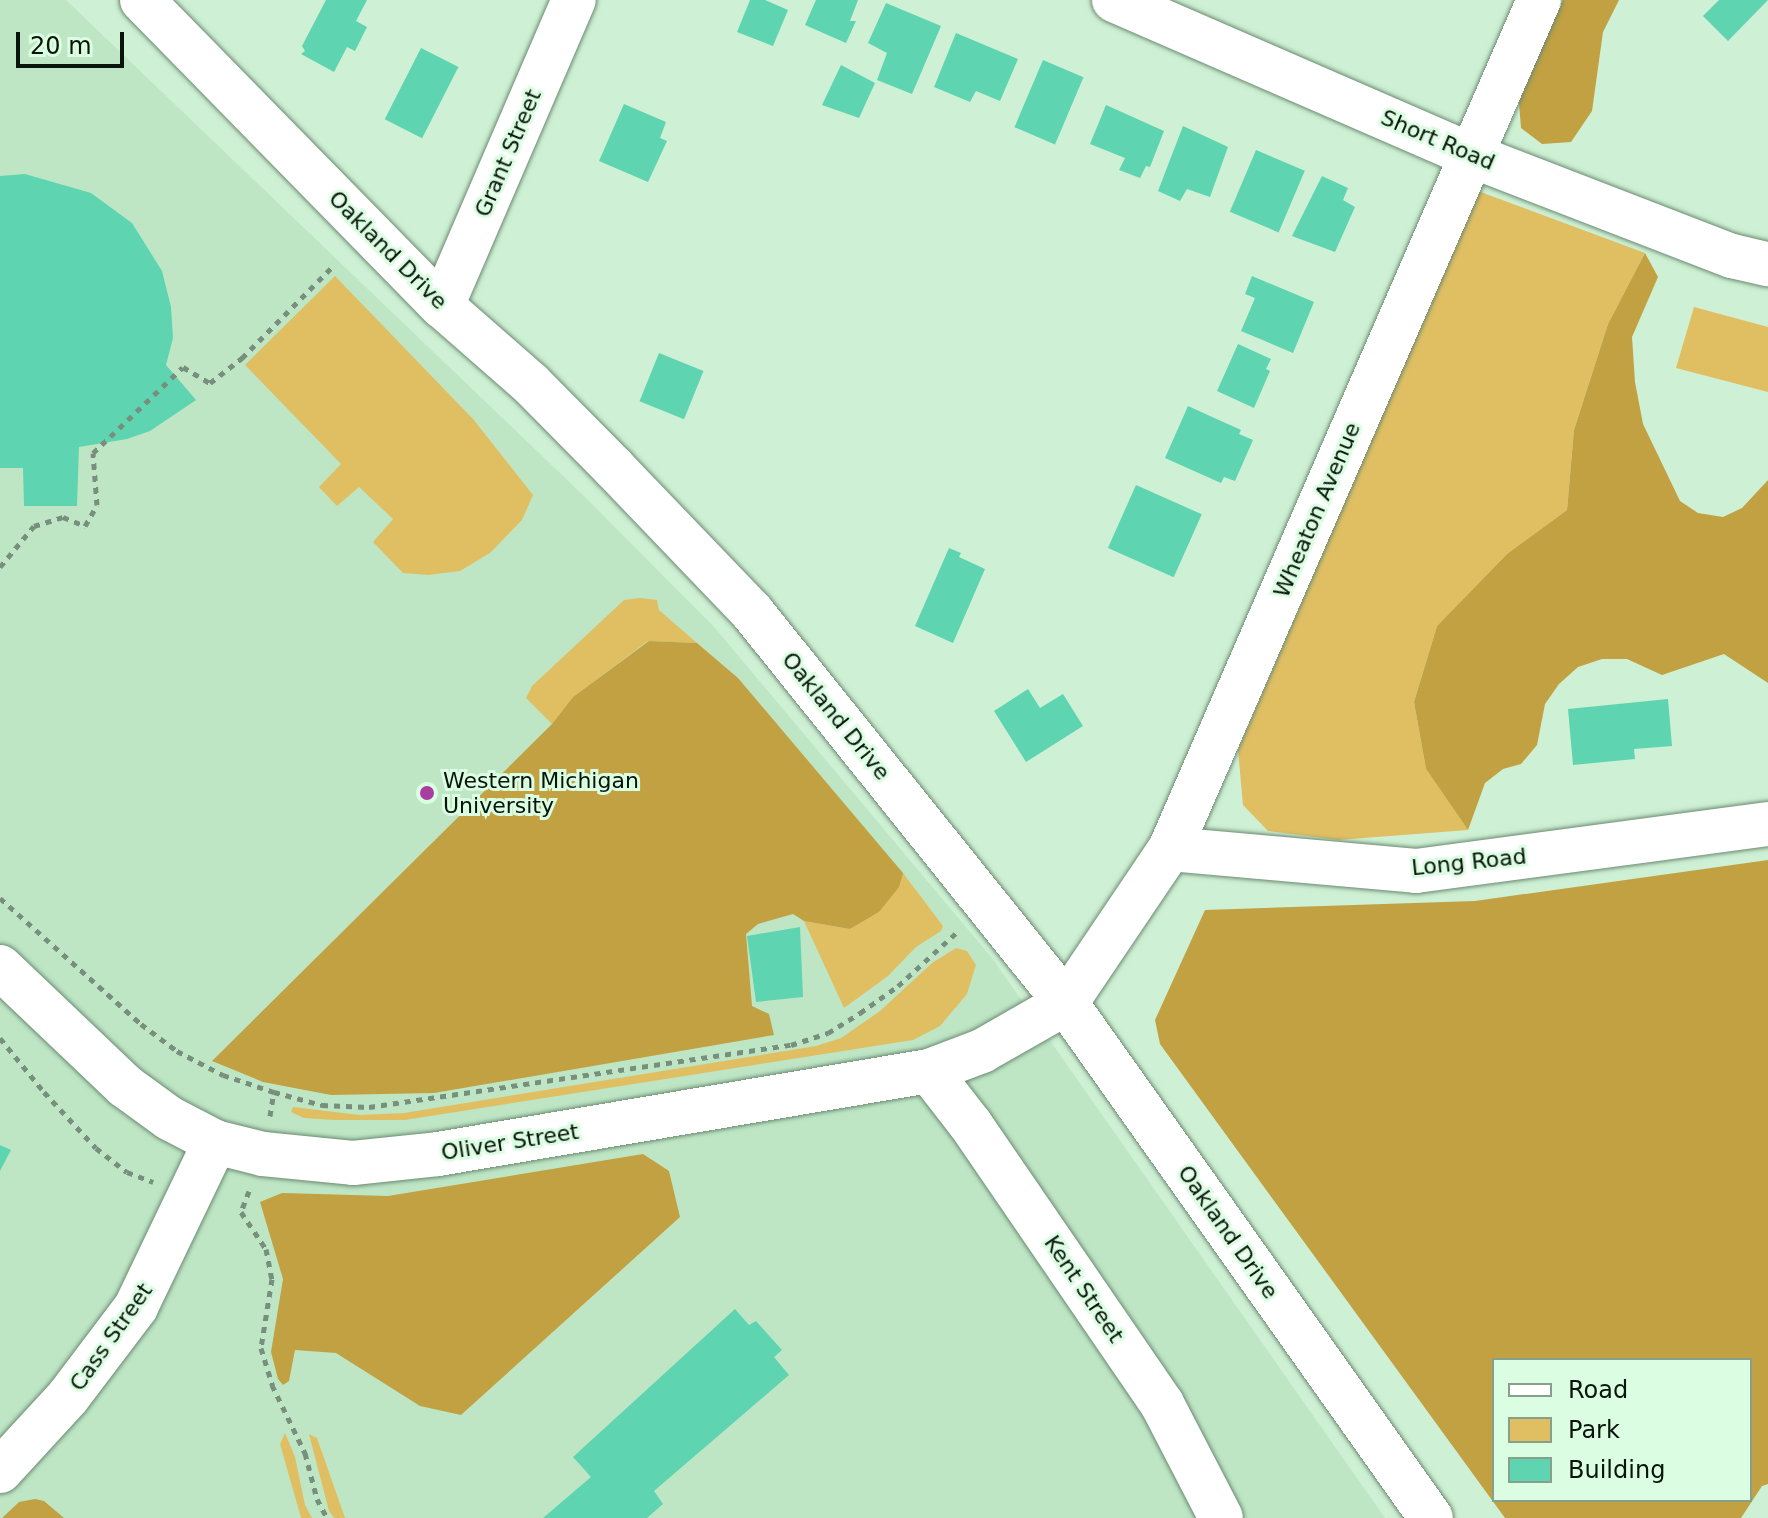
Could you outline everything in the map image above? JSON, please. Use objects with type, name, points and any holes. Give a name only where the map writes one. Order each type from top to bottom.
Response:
[{"type":"street","name":"Oakland Drive","points":[[142,0],[442,306],[531,384],[752,612],[1066,1003],[1431,1518]]},
{"type":"street","name":"Grant Street","points":[[442,306],[574,0]]},
{"type":"street","name":"Short Road","points":[[1114,0],[1470,155],[1732,256],[1768,264]]},
{"type":"street","name":"Wheaton Avenue","points":[[1066,1003],[1170,849],[1539,0]]},
{"type":"street","name":"Long Road","points":[[1170,849],[1416,871],[1768,824]]},
{"type":"street","name":"Oliver Street","points":[[0,967],[125,1086],[169,1118],[215,1142],[263,1154],[353,1163],[438,1154],[929,1071],[982,1051],[1066,1003]]},
{"type":"street","name":"Kent Street","points":[[929,1071],[971,1125],[1162,1404],[1221,1518]]},
{"type":"street","name":"Cass Street","points":[[0,1471],[68,1397],[123,1326],[151,1281],[188,1194],[215,1142]]},
{"type":"path","points":[[0,567],[34,526],[63,517],[85,526],[97,505],[93,453],[183,367],[210,383],[242,358],[331,268]]},
{"type":"path","points":[[0,898],[141,1024],[177,1051],[223,1075],[274,1092],[322,1105],[369,1107],[791,1045],[828,1033],[860,1013],[898,986],[956,933]]},
{"type":"path","points":[[0,1038],[96,1148],[127,1172],[241,1212],[266,1249],[272,1279],[261,1348],[272,1385],[305,1453],[317,1499],[327,1518]]},
{"type":"path","points":[[241,1212],[263,1154],[274,1092]]},
{"type":"shaded area","name":"Western Michigan University","points":[[0,0],[66,0],[586,498],[715,628],[992,958],[1385,1518],[0,1518]]},
{"type":"shaded area","points":[[1563,0],[1619,0],[1603,32],[1592,111],[1571,142],[1542,144],[1521,128],[1519,103],[1527,71]]},
{"type":"shaded area","points":[[1645,253],[1658,277],[1632,337],[1635,382],[1643,424],[1680,501],[1698,513],[1723,517],[1742,508],[1768,480],[1768,683],[1724,654],[1662,675],[1627,659],[1602,659],[1578,667],[1559,684],[1545,704],[1537,745],[1521,764],[1503,769],[1485,783],[1468,830],[1426,769],[1414,702],[1437,626],[1507,554],[1567,510],[1574,430],[1608,324]]},
{"type":"shaded area","points":[[649,641],[697,643],[738,678],[903,873],[899,887],[879,912],[850,929],[804,921],[793,914],[758,924],[746,934],[752,1006],[769,1014],[774,1035],[434,1093],[331,1095],[263,1082],[212,1061],[552,724],[573,697]]},
{"type":"shaded area","points":[[1768,860],[1768,1484],[1762,1486],[1752,1501],[1752,1358],[1492,1358],[1492,1500],[1160,1044],[1155,1020],[1205,910],[1475,901]]},
{"type":"shaded area","points":[[643,1154],[669,1171],[680,1217],[461,1415],[420,1406],[336,1353],[295,1350],[289,1381],[283,1385],[278,1379],[271,1352],[283,1279],[260,1202],[282,1193],[388,1196]]},
{"type":"shaded area","points":[[44,1501],[64,1518],[2,1518],[19,1502]]},
{"type":"shaded area","points":[[1493,1502],[1752,1502],[1741,1518],[1505,1518]]},
{"type":"green space","points":[[1478,191],[1645,253],[1608,324],[1574,430],[1567,510],[1507,554],[1437,626],[1414,702],[1426,769],[1468,830],[1338,840],[1268,831],[1243,805],[1238,750]]},
{"type":"green space","points":[[335,276],[473,419],[533,495],[522,520],[490,553],[460,571],[428,575],[403,573],[373,542],[393,519],[359,487],[337,506],[319,487],[341,464],[245,365]]},
{"type":"green space","points":[[1694,307],[1768,327],[1768,392],[1676,368]]},
{"type":"green space","points":[[624,600],[657,600],[659,610],[697,643],[648,641],[573,697],[552,724],[526,698],[532,686]]},
{"type":"green space","points":[[903,873],[943,926],[941,931],[916,947],[888,976],[844,1008],[804,921],[850,929],[879,912]]},
{"type":"green space","points":[[956,948],[967,951],[976,965],[967,994],[940,1026],[913,1040],[405,1120],[304,1118],[291,1112],[293,1107],[360,1115],[404,1113],[816,1046],[841,1038],[880,1011],[932,963]]},
{"type":"green space","points":[[285,1433],[295,1457],[305,1505],[312,1518],[301,1518],[280,1444]]},
{"type":"green space","points":[[309,1434],[317,1438],[345,1518],[334,1518],[329,1511]]},
{"type":"building","points":[[326,0],[367,0],[356,21],[367,27],[355,51],[347,47],[334,72],[301,54],[305,51],[302,46]]},
{"type":"building","points":[[750,0],[765,0],[788,10],[773,46],[737,32]]},
{"type":"building","points":[[816,0],[858,0],[850,21],[856,21],[846,43],[805,25]]},
{"type":"building","points":[[1719,0],[1768,0],[1728,41],[1703,16]]},
{"type":"building","points":[[886,3],[941,26],[912,94],[877,80],[887,53],[868,43]]},
{"type":"building","points":[[956,33],[1018,59],[1000,101],[976,91],[970,102],[934,87]]},
{"type":"building","points":[[421,48],[458,67],[422,138],[385,119]]},
{"type":"building","points":[[1043,60],[1084,77],[1055,144],[1014,127]]},
{"type":"building","points":[[841,65],[875,83],[859,118],[822,105]]},
{"type":"building","points":[[624,104],[666,122],[660,138],[667,141],[648,182],[599,161]]},
{"type":"building","points":[[1106,105],[1164,131],[1150,167],[1146,166],[1140,178],[1119,170],[1125,158],[1090,144]]},
{"type":"building","points":[[1183,126],[1228,147],[1210,197],[1187,189],[1180,201],[1158,191]]},
{"type":"building","points":[[1256,150],[1305,171],[1279,232],[1230,212]]},
{"type":"building","points":[[25,174],[91,193],[132,223],[162,271],[171,307],[173,338],[166,365],[196,400],[150,431],[127,439],[79,447],[77,506],[24,506],[23,468],[0,468],[0,176]]},
{"type":"building","points":[[1322,176],[1348,188],[1343,200],[1355,207],[1335,252],[1292,236]]},
{"type":"building","points":[[1252,276],[1314,302],[1293,353],[1241,331],[1255,298],[1245,294]]},
{"type":"building","points":[[1238,344],[1271,359],[1266,369],[1270,371],[1254,408],[1217,391]]},
{"type":"building","points":[[659,353],[704,371],[684,419],[640,401]]},
{"type":"building","points":[[1188,406],[1241,430],[1239,434],[1253,440],[1235,481],[1224,477],[1221,483],[1165,458]]},
{"type":"building","points":[[1136,485],[1202,514],[1174,577],[1108,548]]},
{"type":"building","points":[[949,548],[961,553],[959,557],[985,569],[953,643],[915,626]]},
{"type":"building","points":[[1028,689],[1040,708],[1063,694],[1083,726],[1026,762],[994,711]]},
{"type":"building","points":[[1668,699],[1672,746],[1634,749],[1635,759],[1573,765],[1568,709]]},
{"type":"building","points":[[800,927],[803,997],[756,1002],[747,936]]},
{"type":"building","points":[[0,1145],[11,1150],[0,1171]]},
{"type":"building","points":[[735,1309],[749,1325],[756,1321],[782,1350],[774,1357],[789,1375],[654,1491],[663,1504],[647,1518],[543,1518],[591,1477],[573,1457]]},
{"type":"place","name":"Western Michigan University","points":[[427,793]]}]
